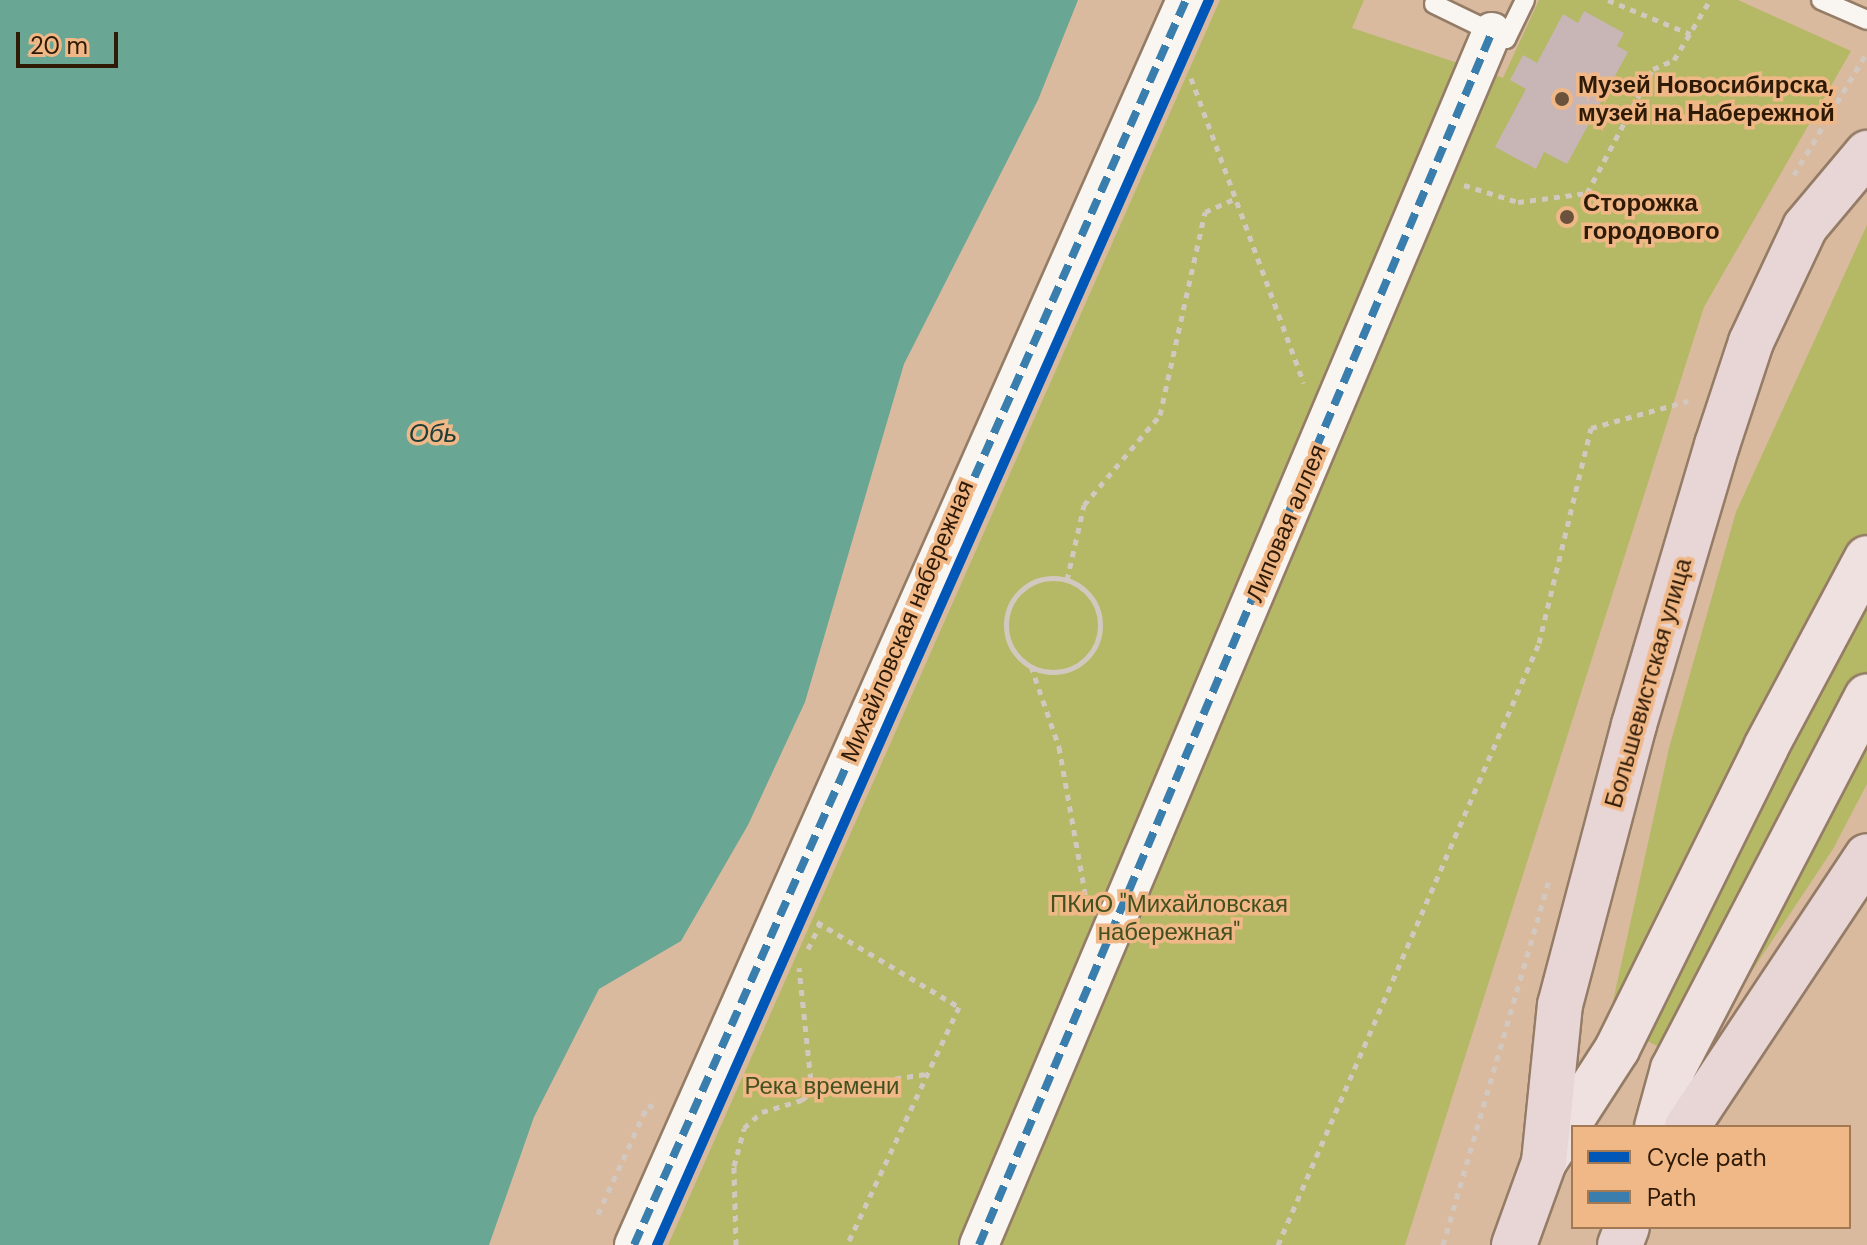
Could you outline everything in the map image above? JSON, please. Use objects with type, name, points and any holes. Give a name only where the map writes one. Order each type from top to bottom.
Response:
[{"type":"highway","name":"Большевистская улица","points":[[1514,1245],[1544,1162],[1560,1005],[1634,725],[1717,445],[1751,342],[1805,227],[1867,153]]},
{"type":"highway","points":[[1688,1125],[1867,856]]},
{"type":"main road","points":[[1544,1162],[1617,1049],[1867,558]]},
{"type":"main road","points":[[1658,1125],[1673,1069],[1867,697]]},
{"type":"street","name":"Михайловская набережная","points":[[634,1245],[1186,0]]},
{"type":"street","name":"Липовая аллея","points":[[979,1245],[1492,32]]},
{"type":"lane","points":[[1434,4],[1506,39],[1525,0]]},
{"type":"lane","points":[[1821,0],[1867,20]]},
{"type":"path","points":[[1608,0],[1690,34]]},
{"type":"path","points":[[1432,175],[1518,202],[1587,193],[1653,69],[1674,60],[1710,0]]},
{"type":"path","points":[[1189,72],[1323,434]]},
{"type":"path","points":[[1067,580],[1084,505],[1160,415],[1205,212],[1236,198]]},
{"type":"path","points":[[1278,1245],[1539,643],[1591,428],[1688,401]]},
{"type":"path","points":[[1031,666],[1046,671],[1069,668],[1096,642],[1098,611],[1091,597],[1067,580],[1037,580],[1014,598],[1007,612],[1009,643],[1031,666],[1059,747],[1088,909]]},
{"type":"path","points":[[785,904],[959,1007],[847,1245]]},
{"type":"path","points":[[812,1091],[813,1061],[797,973],[820,924]]},
{"type":"path","points":[[736,1245],[734,1166],[744,1128],[762,1112],[802,1100],[812,1091],[927,1073]]},
{"type":"path","points":[[598,1214],[648,1105]]},
{"type":"green space","name":"ПКиО \"Михайловская набережная\"","points":[[1220,0],[1364,0],[1352,28],[1503,78],[1539,0],[1738,0],[1851,51],[1704,307],[1405,1245],[668,1245]]},
{"type":"green space","points":[[1867,225],[1867,784],[1833,849],[1692,1061],[1608,1024],[1669,748],[1736,512]]},
{"type":"water","name":"Обь","points":[[0,0],[1078,0],[1038,100],[904,364],[805,702],[748,825],[681,941],[599,989],[534,1117],[489,1245],[0,1245]]},
{"type":"building","name":"Музей Новосибирска, музей на Набережной","points":[[1584,11],[1624,33],[1617,46],[1628,52],[1567,164],[1544,152],[1536,169],[1495,147],[1526,89],[1510,80],[1523,55],[1537,63],[1563,14],[1578,23]]},
{"type":"marked path","points":[[634,1245],[1186,0]]},
{"type":"marked path","points":[[979,1245],[1492,32]]},
{"type":"cycle path","points":[[657,1245],[1209,0]]},
{"type":"place","name":"Музей Новосибирска, музей на Набережной","points":[[1562,99]]},
{"type":"place","name":"Сторожка городового","points":[[1567,217]]},
{"type":"park label","name":"Река времени","points":[[822,1086]]}]
